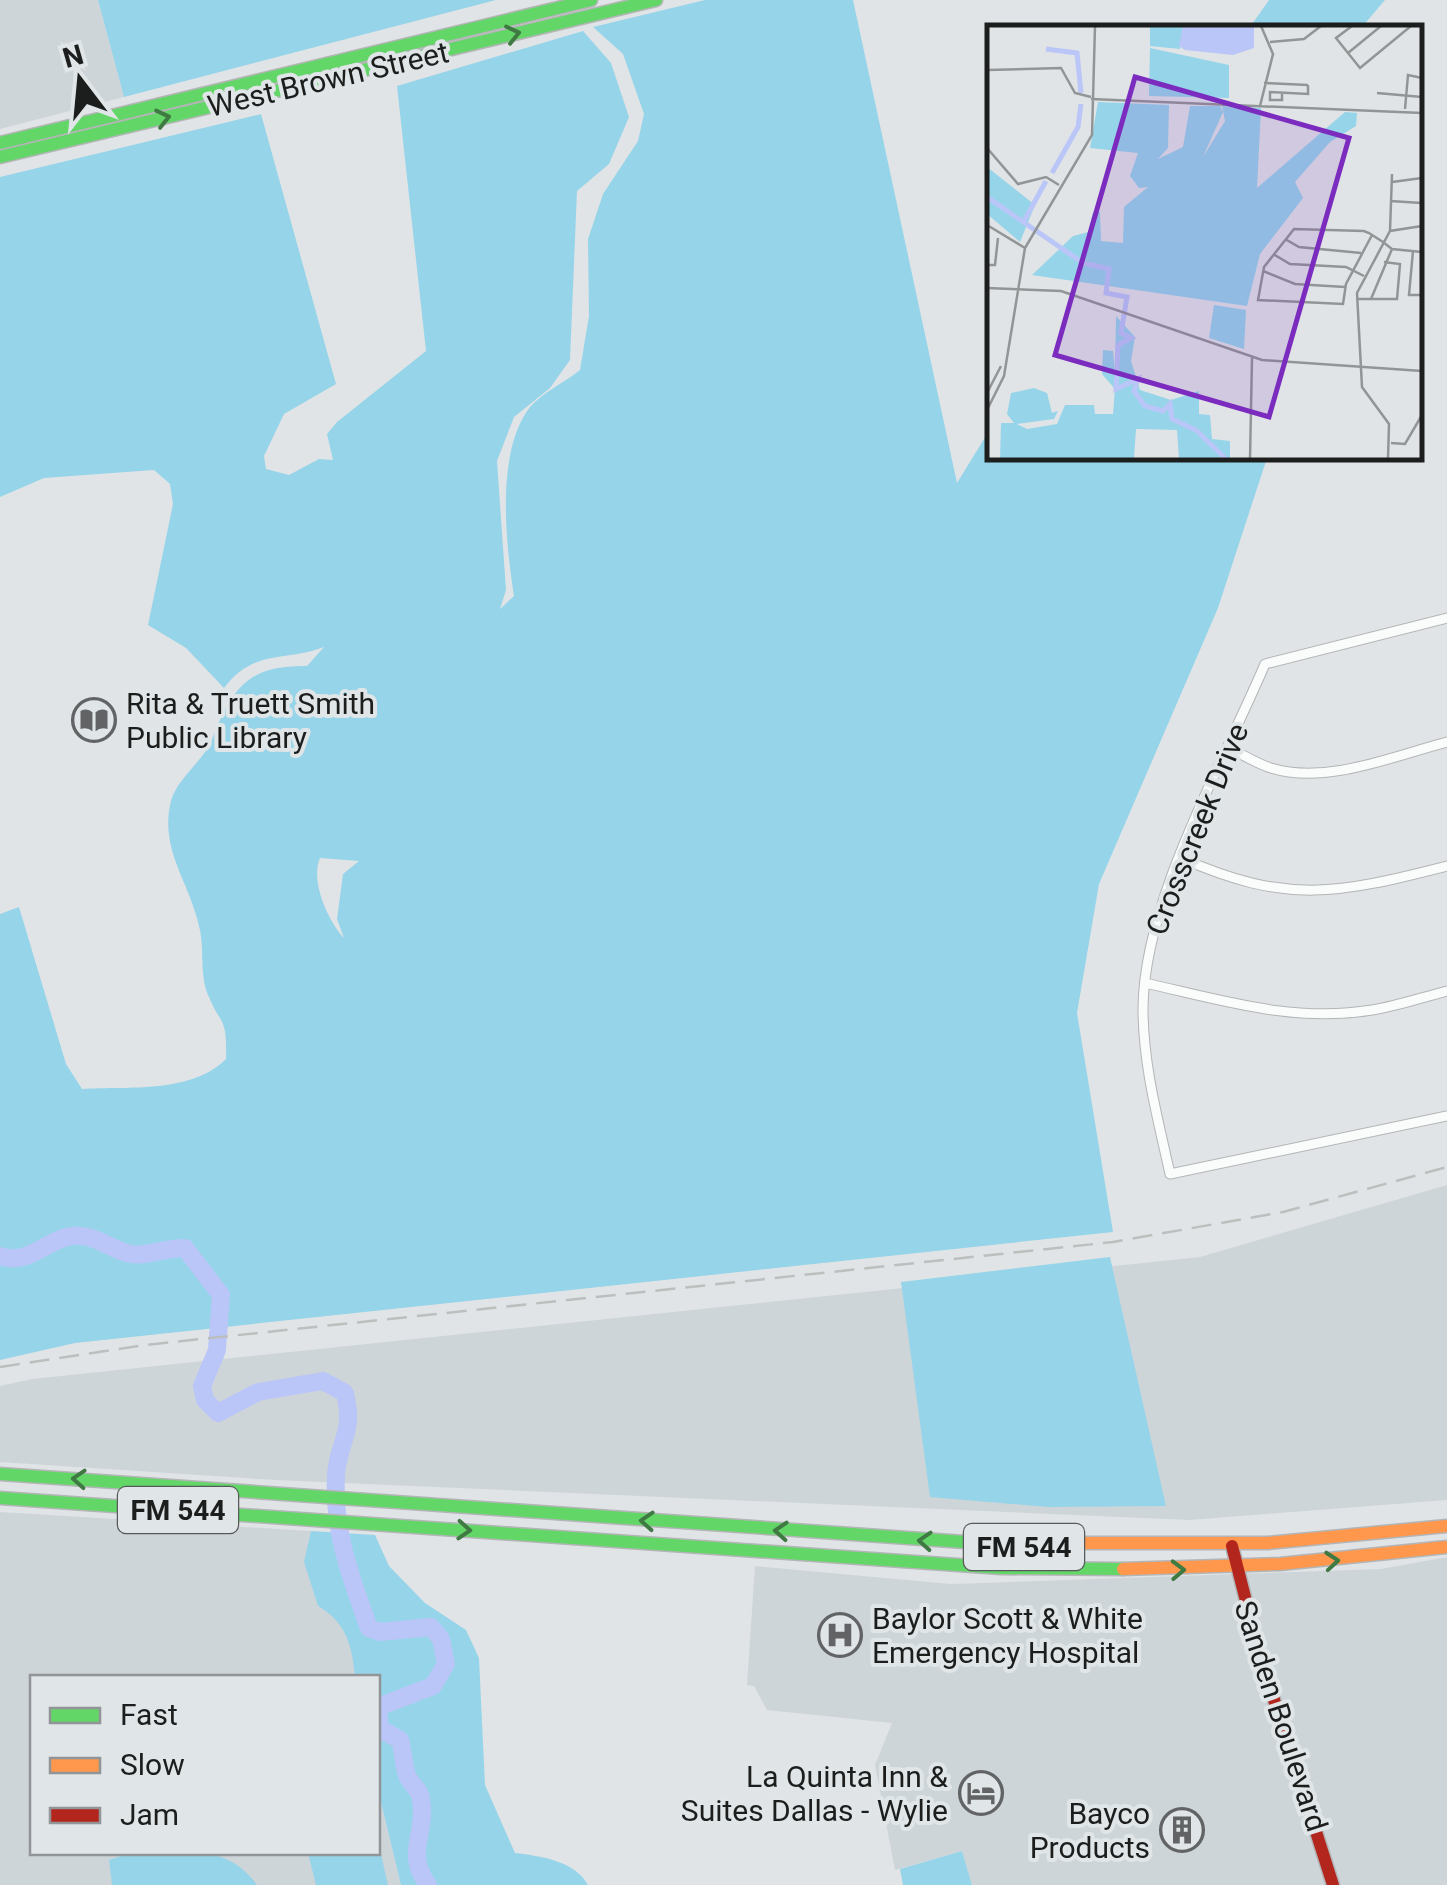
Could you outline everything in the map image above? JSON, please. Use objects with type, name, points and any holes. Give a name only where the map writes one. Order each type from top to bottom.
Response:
[{"type":"main road","name":"West Brown Street","points":[[0,143],[591,0]]},
{"type":"main road","name":"West Brown Street","points":[[0,155],[656,0]]},
{"type":"main road","points":[[0,155],[24,137]]},
{"type":"main road","name":"FM 544","points":[[0,1474],[1011,1547],[1165,1550],[1447,1526]]},
{"type":"main road","points":[[46,1501],[48,1477]]},
{"type":"main road","name":"FM 544","points":[[0,1498],[1000,1568],[1235,1568],[1447,1548]]},
{"type":"main road","points":[[742,1550],[745,1528]]},
{"type":"main road","name":"Sanden Boulevard","points":[[1232,1546],[1235,1568],[1334,1885]]},
{"type":"street","name":"Crosscreek Drive","points":[[1447,618],[1266,664],[1156,916],[1145,983],[1146,1062],[1170,1174],[1447,1116]]},
{"type":"street","points":[[1229,748],[1270,768],[1302,773],[1334,771],[1447,742]]},
{"type":"street","points":[[1181,858],[1232,881],[1305,893],[1339,891],[1447,866]]},
{"type":"street","points":[[1145,983],[1258,1010],[1310,1015],[1373,1010],[1447,991]]},
{"type":"shaded area","points":[[0,0],[98,0],[124,97],[0,129]]},
{"type":"shaded area","points":[[98,0],[496,0],[124,97]]},
{"type":"shaded area","points":[[705,0],[853,0],[957,483],[987,434],[987,460],[1266,460],[1218,608],[1099,884],[1077,1013],[1113,1232],[75,1343],[0,1360],[0,914],[19,907],[66,1064],[82,1089],[177,1083],[212,1070],[226,1059],[224,1029],[205,986],[199,926],[172,850],[168,818],[171,801],[209,745],[228,704],[246,682],[271,669],[307,666],[324,647],[259,661],[235,675],[224,688],[186,648],[148,625],[173,504],[170,484],[154,470],[44,478],[0,497],[0,177],[261,114],[336,384],[284,414],[264,456],[266,469],[289,475],[319,459],[333,460],[327,434],[337,422],[426,351],[397,86],[583,31],[611,63],[629,117],[609,164],[577,191],[570,360],[550,388],[514,417],[497,461],[506,590],[500,609],[514,596],[506,499],[512,448],[530,407],[580,370],[589,316],[588,239],[603,194],[638,141],[644,114],[623,54],[593,27]],"holes":[[[320,858],[359,861],[343,874],[337,919],[344,938],[322,900],[317,878]]]},
{"type":"shaded area","points":[[1269,0],[1385,0],[1364,25],[1251,25]]},
{"type":"shaded area","points":[[1447,1185],[1447,1500],[1190,1520],[275,1480],[0,1462],[0,1386],[32,1379],[1200,1257]]},
{"type":"shaded area","points":[[1110,1257],[1166,1506],[1049,1507],[930,1497],[901,1282]]},
{"type":"shaded area","points":[[0,1512],[311,1531],[305,1562],[318,1606],[336,1616],[352,1646],[355,1675],[30,1675],[30,1855],[380,1855],[380,1798],[401,1885],[0,1885]]},
{"type":"shaded area","points":[[311,1531],[375,1535],[389,1566],[425,1603],[466,1630],[479,1658],[485,1785],[515,1853],[566,1865],[588,1885],[401,1885],[380,1798],[380,1675],[355,1675],[346,1636],[336,1620],[318,1606],[304,1562]]},
{"type":"shaded area","points":[[1447,1557],[1447,1885],[972,1885],[962,1851],[895,1870],[875,1765],[892,1723],[767,1710],[754,1686],[747,1685],[755,1566],[951,1584],[1381,1569]]},
{"type":"shaded area","points":[[380,1850],[388,1885],[316,1885],[308,1855],[380,1855]]},
{"type":"shaded area","points":[[962,1851],[972,1885],[903,1885],[900,1869]]},
{"type":"shaded area","points":[[124,1855],[213,1855],[232,1862],[257,1885],[112,1885],[109,1860]]},
{"type":"waterway","points":[[0,1256],[20,1258],[72,1236],[88,1237],[131,1254],[185,1248],[221,1295],[217,1350],[202,1386],[205,1400],[218,1413],[258,1392],[323,1381],[345,1393],[348,1419],[337,1464],[337,1516],[369,1628],[380,1632],[431,1627],[441,1639],[446,1664],[433,1686],[380,1706]]},
{"type":"waterway","points":[[380,1729],[400,1740],[407,1775],[420,1796],[417,1853],[428,1885]]},
{"type":"railway","points":[[0,1367],[145,1345],[1113,1242],[1283,1212],[1447,1167]]},
{"type":"traffic: fast","points":[[0,143],[591,0]]},
{"type":"traffic: fast","points":[[0,157],[656,0]]},
{"type":"traffic: fast","points":[[0,1474],[979,1543]]},
{"type":"traffic: fast","points":[[0,1498],[1001,1568],[1123,1569]]},
{"type":"traffic: slow","points":[[979,1543],[1268,1543],[1447,1526]]},
{"type":"traffic: slow","points":[[1123,1569],[1280,1564],[1447,1547]]},
{"type":"traffic: jam","points":[[1232,1546],[1260,1656],[1333,1885]]},
{"type":"place","name":"Rita & Truett Smith Public Library","points":[[94,720]]},
{"type":"place","name":"Baylor Scott & White Emergency Hospital","points":[[840,1635]]},
{"type":"place","name":"La Quinta Inn & Suites Dallas - Wylie","points":[[981,1793]]},
{"type":"place","name":"Bayco Products","points":[[1182,1830]]}]
